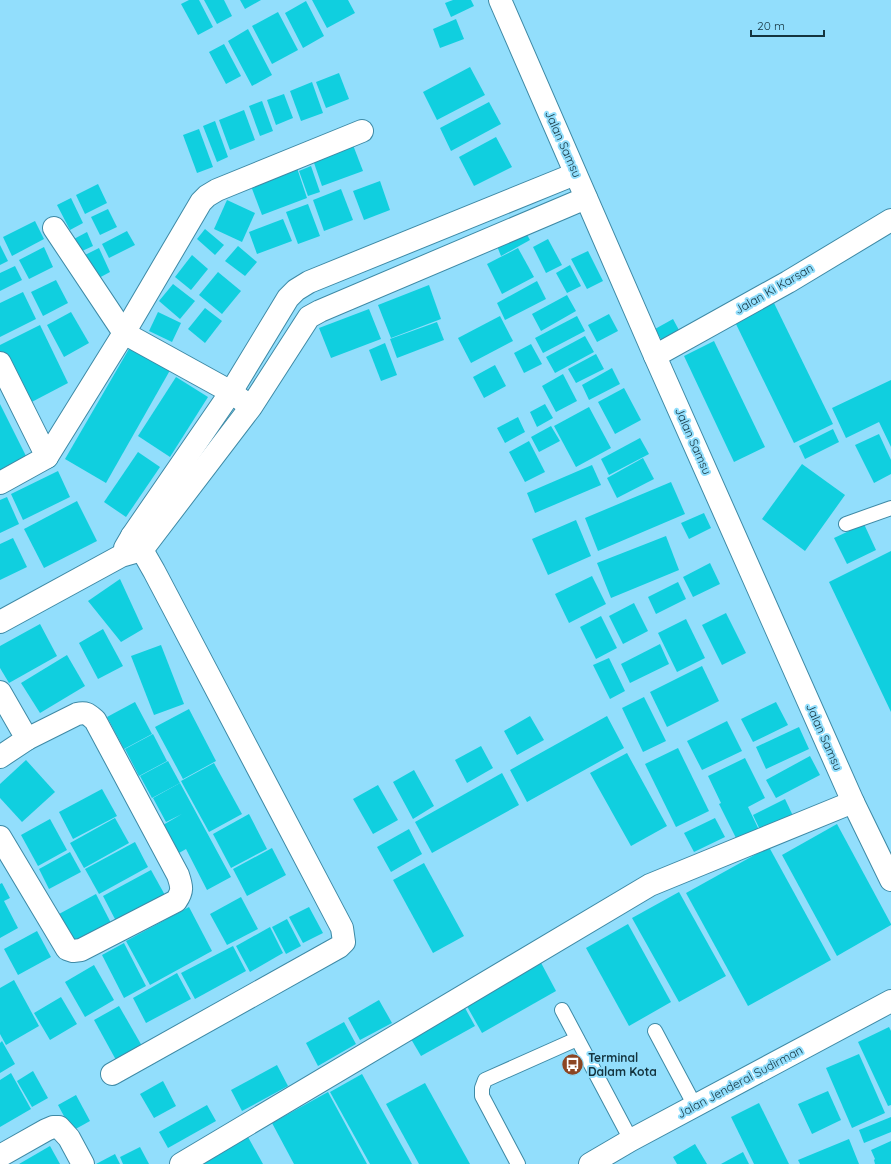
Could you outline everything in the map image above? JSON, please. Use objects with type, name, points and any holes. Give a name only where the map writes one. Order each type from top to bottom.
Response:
[{"type":"street","name":"Jalan Samsu","points":[[500,0],[655,356],[853,802],[891,880]]},
{"type":"street","points":[[0,483],[47,457],[124,333],[201,202],[207,196],[217,190],[362,131]]},
{"type":"street","points":[[137,543],[288,298],[296,290],[309,282],[400,244],[575,174]]},
{"type":"street","points":[[0,622],[121,556],[137,543],[251,407],[309,317],[413,271],[586,198]]},
{"type":"street","name":"Jalan Ki Karsan","points":[[655,356],[788,282],[891,220]]},
{"type":"street","points":[[54,228],[124,333],[231,392],[251,407]]},
{"type":"street","points":[[400,244],[413,271]]},
{"type":"street","points":[[0,363],[47,457]]},
{"type":"street","points":[[112,1074],[339,947],[344,942],[342,928],[154,571],[137,543]]},
{"type":"street","points":[[0,692],[27,739]]},
{"type":"street","points":[[0,756],[27,739],[77,714],[88,714],[95,720],[178,875],[182,887],[180,895],[176,901],[81,950],[67,950],[0,837]]},
{"type":"street","points":[[181,1164],[650,885],[853,802]]},
{"type":"street","name":"Jalan Jenderal Sudirman","points":[[590,1164],[631,1140],[891,1000]]},
{"type":"street","points":[[1,1154],[46,1130],[53,1127],[59,1127],[69,1138],[82,1164]]},
{"type":"lane","points":[[846,524],[891,508]]},
{"type":"lane","points":[[562,1010],[631,1140]]},
{"type":"lane","points":[[655,1031],[695,1106]]},
{"type":"lane","points":[[518,1164],[482,1096],[482,1088],[485,1080],[577,1039]]},
{"type":"building","points":[[189,0],[199,0],[213,27],[198,35],[181,4]]},
{"type":"building","points":[[204,0],[224,0],[232,16],[217,24]]},
{"type":"building","points":[[240,0],[261,0],[245,9]]},
{"type":"building","points":[[312,0],[348,0],[355,13],[327,28]]},
{"type":"building","points":[[453,0],[471,0],[474,6],[451,17],[445,3]]},
{"type":"building","points":[[306,1],[324,36],[303,48],[285,13]]},
{"type":"building","points":[[278,12],[298,50],[272,64],[252,26]]},
{"type":"building","points":[[456,19],[464,39],[440,48],[433,29]]},
{"type":"building","points":[[248,29],[272,75],[252,86],[228,41]]},
{"type":"building","points":[[224,44],[241,76],[226,84],[209,52]]},
{"type":"building","points":[[470,67],[485,95],[437,120],[423,92]]},
{"type":"building","points":[[339,73],[349,99],[326,108],[316,82]]},
{"type":"building","points":[[312,82],[323,113],[301,121],[290,91]]},
{"type":"building","points":[[284,94],[293,118],[276,125],[267,100]]},
{"type":"building","points":[[262,101],[273,131],[260,136],[249,106]]},
{"type":"building","points":[[489,102],[501,124],[451,151],[440,128]]},
{"type":"building","points":[[244,110],[255,140],[230,150],[219,120]]},
{"type":"building","points":[[215,121],[228,157],[217,162],[203,126]]},
{"type":"building","points":[[199,129],[213,167],[197,173],[183,135]]},
{"type":"building","points":[[496,137],[512,167],[474,186],[459,157]]},
{"type":"building","points":[[353,145],[363,171],[322,186],[313,160]]},
{"type":"building","points":[[311,166],[320,192],[308,196],[299,171]]},
{"type":"building","points":[[297,168],[307,198],[262,215],[251,186]]},
{"type":"building","points":[[380,181],[390,210],[364,220],[353,191]]},
{"type":"building","points":[[98,184],[107,203],[85,214],[76,195]]},
{"type":"building","points":[[341,189],[353,220],[324,231],[313,200]]},
{"type":"building","points":[[71,198],[83,223],[70,230],[57,205]]},
{"type":"building","points":[[227,200],[255,213],[242,242],[214,229]]},
{"type":"building","points":[[308,204],[320,236],[298,244],[286,212]]},
{"type":"building","points":[[108,209],[117,227],[100,235],[91,217]]},
{"type":"building","points":[[283,219],[292,241],[257,254],[249,232]]},
{"type":"building","points":[[35,221],[44,239],[12,256],[3,237]]},
{"type":"building","points":[[205,229],[224,245],[215,255],[197,239]]},
{"type":"building","points":[[127,231],[135,245],[109,258],[102,244]]},
{"type":"building","points":[[525,231],[530,240],[501,256],[497,246]]},
{"type":"building","points":[[87,232],[93,246],[80,252],[74,239]]},
{"type":"building","points":[[548,239],[562,265],[546,273],[533,247]]},
{"type":"building","points":[[0,245],[8,261],[0,265]]},
{"type":"building","points":[[238,246],[257,262],[245,276],[225,261]]},
{"type":"building","points":[[44,247],[53,267],[29,279],[19,260]]},
{"type":"building","points":[[99,248],[110,272],[97,279],[85,255]]},
{"type":"building","points":[[518,248],[534,277],[502,294],[487,264]]},
{"type":"building","points":[[588,251],[603,281],[587,289],[571,259]]},
{"type":"building","points":[[192,255],[208,269],[191,290],[175,277]]},
{"type":"building","points":[[570,265],[581,286],[567,293],[556,273]]},
{"type":"building","points":[[15,266],[22,280],[0,291],[0,273]]},
{"type":"building","points":[[218,272],[241,291],[222,314],[199,295]]},
{"type":"building","points":[[56,280],[68,303],[43,316],[31,292]]},
{"type":"building","points":[[537,281],[546,299],[505,320],[497,303]]},
{"type":"building","points":[[173,284],[195,301],[180,319],[159,301]]},
{"type":"building","points":[[429,285],[441,319],[391,338],[378,305]]},
{"type":"building","points":[[23,292],[36,319],[0,337],[0,303]]},
{"type":"building","points":[[567,295],[576,311],[541,331],[532,314]]},
{"type":"building","points":[[774,303],[833,424],[794,443],[735,322]]},
{"type":"building","points":[[205,308],[222,321],[205,343],[188,329]]},
{"type":"building","points":[[369,309],[381,339],[331,358],[319,328]]},
{"type":"building","points":[[71,312],[89,343],[64,357],[47,325]]},
{"type":"building","points":[[158,312],[181,323],[172,342],[149,331]]},
{"type":"building","points":[[609,314],[618,331],[597,342],[588,325]]},
{"type":"building","points":[[500,316],[513,341],[471,363],[458,338]]},
{"type":"building","points":[[577,316],[585,331],[543,353],[535,338]]},
{"type":"building","points":[[673,319],[680,332],[662,341],[655,329]]},
{"type":"building","points":[[437,322],[444,340],[397,358],[390,339]]},
{"type":"building","points":[[40,325],[68,383],[26,405],[0,353],[0,345]]},
{"type":"building","points":[[585,336],[594,352],[555,373],[546,357]]},
{"type":"building","points":[[714,341],[765,447],[734,462],[684,356]]},
{"type":"building","points":[[133,342],[173,365],[106,483],[65,459]]},
{"type":"building","points":[[385,343],[397,375],[381,381],[369,350]]},
{"type":"building","points":[[531,344],[542,364],[524,373],[514,353]]},
{"type":"building","points":[[596,354],[604,369],[576,383],[568,369]]},
{"type":"building","points":[[495,365],[506,386],[484,398],[473,377]]},
{"type":"building","points":[[612,368],[620,384],[589,400],[582,385]]},
{"type":"building","points":[[563,374],[577,401],[556,412],[542,386]]},
{"type":"building","points":[[176,377],[208,397],[170,457],[138,436]]},
{"type":"building","points":[[891,380],[891,447],[879,422],[846,438],[832,408]]},
{"type":"building","points":[[624,388],[641,420],[615,434],[598,402]]},
{"type":"building","points":[[0,404],[26,456],[0,470]]},
{"type":"building","points":[[545,404],[553,418],[537,427],[530,412]]},
{"type":"building","points":[[589,407],[611,448],[576,467],[554,426]]},
{"type":"building","points":[[518,417],[525,432],[505,443],[497,428]]},
{"type":"building","points":[[551,426],[560,441],[539,452],[531,437]]},
{"type":"building","points":[[833,429],[839,442],[805,459],[799,446]]},
{"type":"building","points":[[879,434],[891,460],[891,474],[874,483],[855,445]]},
{"type":"building","points":[[640,438],[649,454],[609,475],[601,459]]},
{"type":"building","points":[[529,441],[545,472],[525,482],[509,452]]},
{"type":"building","points":[[138,452],[160,467],[126,517],[104,502]]},
{"type":"building","points":[[643,458],[654,479],[617,498],[607,478]]},
{"type":"building","points":[[802,464],[845,495],[805,551],[762,519]]},
{"type":"building","points":[[592,465],[601,485],[535,513],[527,493]]},
{"type":"building","points":[[58,471],[70,497],[23,520],[11,494]]},
{"type":"building","points":[[671,482],[685,514],[598,551],[585,518]]},
{"type":"building","points":[[7,497],[19,524],[0,533],[0,500]]},
{"type":"building","points":[[77,501],[97,541],[44,568],[24,529]]},
{"type":"building","points":[[704,513],[711,528],[689,539],[681,523]]},
{"type":"building","points":[[576,520],[591,556],[548,575],[532,539]]},
{"type":"building","points":[[864,524],[876,550],[847,564],[834,538]]},
{"type":"building","points":[[666,536],[679,570],[611,598],[597,563]]},
{"type":"building","points":[[13,538],[27,567],[0,580],[0,544]]},
{"type":"building","points":[[891,551],[891,712],[829,582]]},
{"type":"building","points":[[710,563],[720,584],[693,597],[683,577]]},
{"type":"building","points":[[592,576],[606,604],[569,623],[555,594]]},
{"type":"building","points":[[120,579],[143,629],[121,642],[88,601]]},
{"type":"building","points":[[678,582],[686,599],[656,614],[648,597]]},
{"type":"building","points":[[634,603],[648,631],[623,644],[609,616]]},
{"type":"building","points":[[726,613],[746,653],[722,665],[702,625]]},
{"type":"building","points":[[601,616],[617,648],[596,659],[580,627]]},
{"type":"building","points":[[686,619],[705,658],[677,672],[658,633]]},
{"type":"building","points":[[40,624],[57,656],[9,683],[0,668],[0,646]]},
{"type":"building","points":[[103,629],[123,666],[98,679],[79,643]]},
{"type":"building","points":[[660,644],[669,664],[630,683],[621,664]]},
{"type":"building","points":[[161,645],[184,704],[154,715],[131,656]]},
{"type":"building","points":[[67,655],[85,686],[40,713],[21,683]]},
{"type":"building","points":[[609,658],[625,691],[610,699],[593,665]]},
{"type":"building","points":[[702,666],[719,701],[667,727],[650,692]]},
{"type":"building","points":[[644,697],[666,741],[643,752],[622,708]]},
{"type":"building","points":[[135,702],[152,734],[124,749],[107,717]]},
{"type":"building","points":[[776,702],[788,725],[753,742],[741,719]]},
{"type":"building","points":[[189,709],[216,761],[183,779],[155,727]]},
{"type":"building","points":[[530,716],[544,740],[517,755],[504,731]]},
{"type":"building","points":[[607,716],[624,748],[527,802],[510,770]]},
{"type":"building","points":[[727,721],[742,751],[702,770],[687,741]]},
{"type":"building","points":[[799,727],[809,749],[766,769],[756,747]]},
{"type":"building","points":[[153,734],[167,761],[139,776],[125,749]]},
{"type":"building","points":[[481,746],[493,768],[467,783],[455,760]]},
{"type":"building","points":[[678,748],[709,811],[676,827],[645,764]]},
{"type":"building","points":[[627,753],[667,826],[631,846],[590,773]]},
{"type":"building","points":[[810,756],[820,775],[776,798],[766,780]]},
{"type":"building","points":[[745,758],[765,798],[748,807],[759,830],[737,840],[719,804],[721,803],[708,776]]},
{"type":"building","points":[[26,760],[55,792],[22,822],[0,798],[0,784]]},
{"type":"building","points":[[168,761],[180,783],[152,798],[140,776]]},
{"type":"building","points":[[214,763],[242,814],[209,832],[181,781]]},
{"type":"building","points":[[414,770],[434,806],[413,819],[393,782]]},
{"type":"building","points":[[502,773],[519,805],[432,853],[415,822]]},
{"type":"building","points":[[180,783],[231,877],[207,890],[186,849],[179,853],[163,825],[182,814],[166,822],[153,798]]},
{"type":"building","points":[[378,785],[398,820],[373,834],[353,799]]},
{"type":"building","points":[[102,789],[117,816],[73,839],[59,812]]},
{"type":"building","points":[[785,799],[794,818],[762,834],[753,815]]},
{"type":"building","points":[[249,814],[267,849],[231,868],[213,834]]},
{"type":"building","points":[[115,818],[129,843],[84,868],[70,843]]},
{"type":"building","points":[[715,818],[725,837],[694,852],[684,833]]},
{"type":"building","points":[[50,819],[67,850],[38,866],[21,835]]},
{"type":"building","points":[[837,824],[891,925],[837,956],[782,855]]},
{"type":"building","points":[[409,829],[422,854],[391,872],[377,847]]},
{"type":"building","points":[[135,842],[148,867],[99,894],[85,869]]},
{"type":"building","points":[[769,847],[831,960],[748,1006],[686,893]]},
{"type":"building","points":[[272,848],[286,875],[247,896],[233,869]]},
{"type":"building","points":[[70,852],[81,872],[49,889],[39,869]]},
{"type":"building","points":[[424,863],[464,936],[433,953],[393,880]]},
{"type":"building","points":[[151,870],[166,897],[117,923],[103,896]]},
{"type":"building","points":[[2,883],[10,898],[4,901],[18,928],[0,938],[0,884]]},
{"type":"building","points":[[679,892],[726,976],[679,1002],[632,918]]},
{"type":"building","points":[[96,894],[111,923],[74,943],[59,914]]},
{"type":"building","points":[[241,897],[258,929],[227,945],[210,914]]},
{"type":"building","points":[[189,907],[212,951],[150,985],[126,941]]},
{"type":"building","points":[[309,907],[323,933],[303,943],[289,917]]},
{"type":"building","points":[[287,919],[301,946],[286,954],[272,927]]},
{"type":"building","points":[[628,924],[671,1002],[629,1026],[586,948]]},
{"type":"building","points":[[270,927],[283,953],[250,972],[236,946]]},
{"type":"building","points":[[37,931],[51,957],[18,975],[4,949]]},
{"type":"building","points":[[124,943],[146,986],[124,998],[102,955]]},
{"type":"building","points":[[233,946],[246,971],[195,999],[181,973]]},
{"type":"building","points":[[539,959],[556,991],[482,1033],[464,1001]]},
{"type":"building","points":[[94,965],[114,1000],[85,1017],[65,982]]},
{"type":"building","points":[[177,973],[191,999],[146,1023],[133,998]]},
{"type":"building","points":[[14,980],[39,1026],[6,1045],[0,1034],[0,988]]},
{"type":"building","points":[[61,997],[77,1024],[50,1040],[34,1013]]},
{"type":"building","points":[[379,1000],[392,1023],[360,1040],[348,1018]]},
{"type":"building","points":[[119,1006],[142,1046],[116,1060],[94,1020]]},
{"type":"building","points":[[465,1008],[475,1026],[421,1056],[411,1039]]},
{"type":"building","points":[[344,1022],[356,1044],[318,1066],[306,1043]]},
{"type":"building","points":[[889,1027],[891,1031],[891,1105],[888,1106],[858,1042]]},
{"type":"building","points":[[2,1041],[15,1064],[0,1073],[0,1043]]},
{"type":"building","points":[[859,1054],[885,1113],[852,1128],[826,1068]]},
{"type":"building","points":[[277,1065],[288,1086],[242,1111],[231,1090]]},
{"type":"building","points":[[33,1071],[48,1098],[32,1107],[17,1081]]},
{"type":"building","points":[[11,1073],[31,1109],[0,1127],[0,1080]]},
{"type":"building","points":[[362,1074],[412,1164],[370,1164],[330,1092]]},
{"type":"building","points":[[163,1081],[176,1106],[154,1118],[140,1094]]},
{"type":"building","points":[[425,1083],[470,1164],[419,1164],[386,1104]]},
{"type":"building","points":[[828,1091],[841,1120],[812,1134],[798,1104]]},
{"type":"building","points":[[328,1092],[367,1164],[294,1164],[272,1123]]},
{"type":"building","points":[[76,1095],[90,1121],[72,1131],[58,1105]]},
{"type":"building","points":[[759,1103],[789,1164],[754,1164],[731,1117]]},
{"type":"building","points":[[207,1105],[216,1121],[168,1148],[159,1132]]},
{"type":"building","points":[[891,1117],[891,1132],[864,1143],[859,1130]]},
{"type":"building","points":[[248,1137],[263,1164],[199,1164]]},
{"type":"building","points":[[849,1139],[859,1164],[800,1164],[798,1160]]},
{"type":"building","points":[[891,1141],[891,1164],[875,1164],[875,1159],[871,1150]]},
{"type":"building","points":[[695,1144],[707,1164],[677,1164],[673,1157]]},
{"type":"building","points":[[50,1146],[60,1164],[19,1164]]},
{"type":"building","points":[[140,1147],[149,1164],[123,1164],[120,1157]]},
{"type":"building","points":[[743,1152],[749,1164],[721,1164]]},
{"type":"building","points":[[115,1154],[120,1164],[96,1164]]},
{"type":"place","name":"Terminal Dalam Kota","points":[[573,1065]]}]
